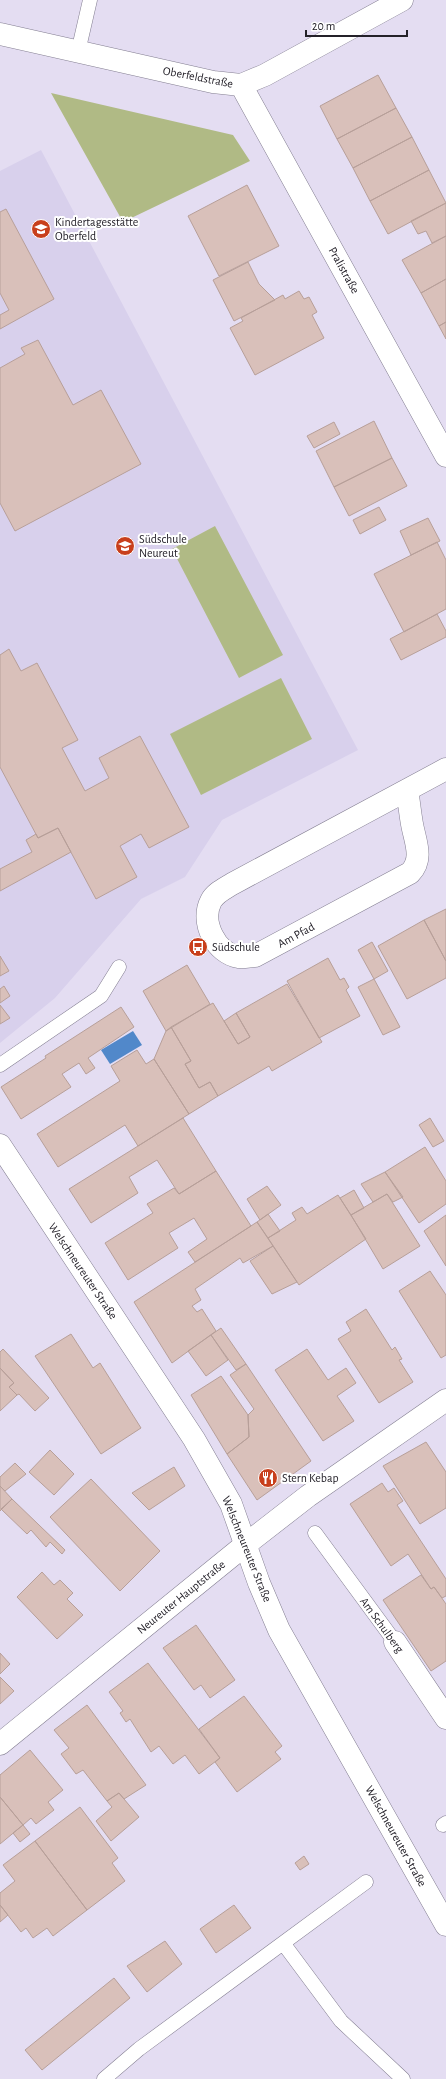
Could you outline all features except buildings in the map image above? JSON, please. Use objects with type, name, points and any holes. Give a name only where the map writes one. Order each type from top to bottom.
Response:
[{"type":"street","name":"Oberfeldstraße","points":[[0,34],[213,82],[241,85],[265,75],[402,0]]},
{"type":"street","name":"Pralistraße","points":[[241,85],[446,456]]},
{"type":"street","name":"Am Pfad","points":[[407,790],[412,824],[418,848],[415,868],[410,873],[255,956],[239,957],[224,951],[214,939],[207,922],[208,910],[211,900],[219,892],[407,790],[446,769]]},
{"type":"street","name":"Welschneureuter Straße","points":[[0,1146],[194,1439],[231,1504],[245,1545],[279,1630],[446,1925]]},
{"type":"street","name":"Neureuter Hauptstraße","points":[[0,1744],[245,1545],[308,1496],[446,1400]]},
{"type":"street","name":"Am Schulberg","points":[[395,1642],[446,1718]]},
{"type":"lane","points":[[78,52],[90,0]]},
{"type":"lane","points":[[0,1065],[101,996],[119,967]]},
{"type":"lane","name":"Am Schulberg","points":[[315,1533],[395,1642]]},
{"type":"lane","points":[[104,2079],[139,2049],[366,1882]]},
{"type":"lane","points":[[283,1943],[341,2022],[403,2079]]},
{"type":"shaded area","name":"Südschule Neureut","points":[[41,150],[358,750],[222,820],[185,877],[141,899],[55,998],[0,1043],[0,171]]},
{"type":"green space","points":[[51,93],[233,135],[250,161],[123,222]]},
{"type":"green space","points":[[215,526],[283,655],[239,678],[172,549]]},
{"type":"green space","points":[[281,678],[312,739],[201,795],[170,734]]},
{"type":"water","points":[[133,1031],[142,1045],[110,1064],[101,1050]]},
{"type":"place","name":"Kindertagesstätte Oberfeld","points":[[41,229]]},
{"type":"place","name":"Südschule Neureut","points":[[125,546]]},
{"type":"place","name":"Südschule","points":[[198,947]]},
{"type":"place","name":"Stern Kebap","points":[[268,1478]]}]
